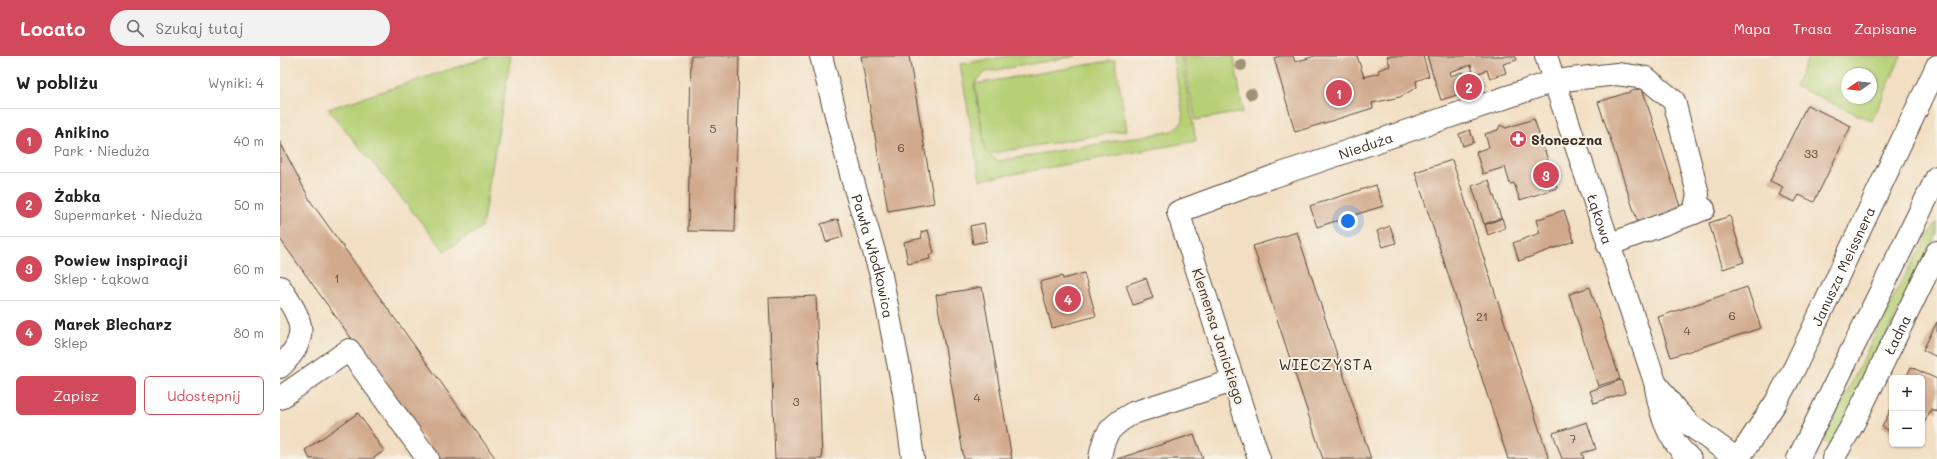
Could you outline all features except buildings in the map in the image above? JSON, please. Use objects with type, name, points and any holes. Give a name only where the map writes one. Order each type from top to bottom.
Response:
[{"type":"street","name":"Pawła Włodkowica","points":[[821,56],[852,178],[881,275],[904,393],[913,459]]},
{"type":"street","name":"Łąkowa","points":[[1546,56],[1655,382],[1660,411],[1668,433],[1690,459]]},
{"type":"street","name":"Janusza Meissnera","points":[[1737,459],[1776,402],[1795,366],[1937,66]]},
{"type":"street","name":"Nieduża","points":[[1178,212],[1272,177],[1554,81],[1616,74],[1636,76],[1646,78],[1674,101],[1698,194],[1699,211],[1608,245]]},
{"type":"street","points":[[1798,459],[1937,177]]},
{"type":"street","name":"Klemensa Janickiego","points":[[1178,212],[1259,459]]},
{"type":"street","name":"Ładna","points":[[1833,459],[1854,422],[1937,252]]},
{"type":"street","points":[[280,287],[295,310],[301,325],[300,340],[292,356],[280,367]]},
{"type":"street","points":[[280,398],[349,350],[428,459]]},
{"type":"street","points":[[1100,459],[1102,444],[1108,431],[1120,420],[1133,413],[1233,381]]},
{"type":"street","name":"Łąkowa","points":[[1655,382],[1675,409],[1690,425],[1737,459]]},
{"type":"green space","points":[[491,56],[511,56],[482,227],[445,251],[328,109]]},
{"type":"green space","points":[[1008,56],[1076,56],[986,72],[974,84],[986,153],[975,84],[1115,60],[1127,130],[988,154],[998,161],[1173,131],[1183,121],[1183,117],[1173,56],[1181,56],[1196,141],[980,180],[960,64]]},
{"type":"green space","points":[[1183,56],[1234,56],[1243,112],[1195,120]]},
{"type":"green space","points":[[1809,56],[1901,56],[1872,121],[1795,86]]},
{"type":"green space","points":[[1937,222],[1937,234],[1831,446],[1823,441],[1900,284]]},
{"type":"place","name":"Żabka","points":[[1469,87]]},
{"type":"place","name":"Anikino","points":[[1339,93]]},
{"type":"place","name":"Słoneczna","points":[[1518,139]]},
{"type":"place","name":"Powiew inspiracji","points":[[1546,175]]},
{"type":"place","name":"Marek Blecharz","points":[[1068,299]]},
{"type":"district","name":"WIECZYSTA","points":[[1326,364]]}]
